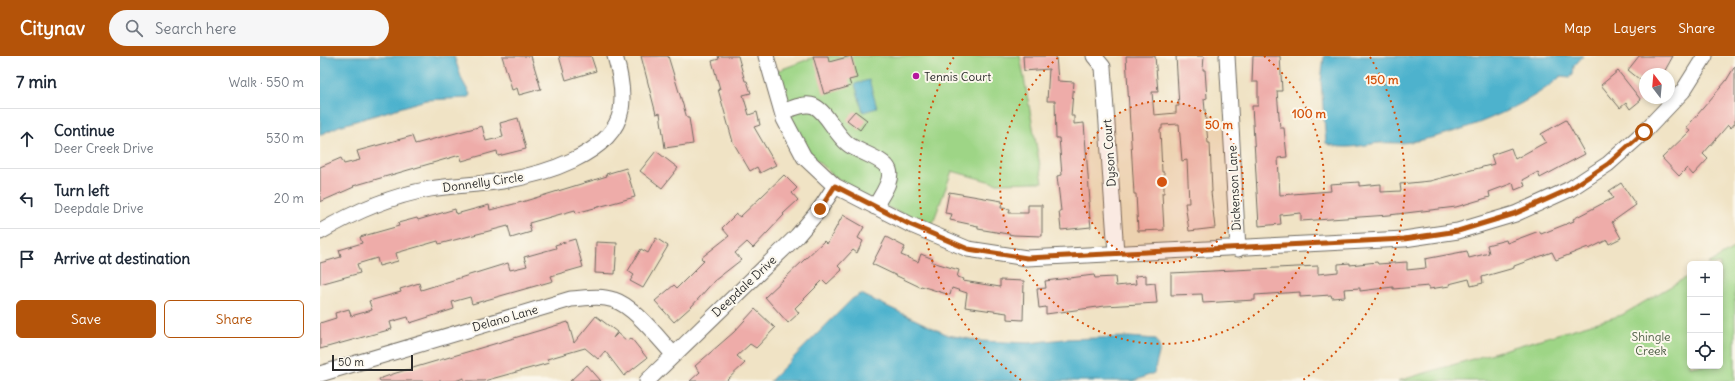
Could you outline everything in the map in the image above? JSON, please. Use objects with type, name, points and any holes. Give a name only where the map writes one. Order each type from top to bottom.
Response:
[{"type":"street","name":"Donnelly Circle","points":[[320,232],[348,216],[378,203],[429,189],[502,181],[531,175],[576,159],[597,146],[613,129],[621,110],[622,90],[615,56]]},
{"type":"street","points":[[766,56],[782,112],[804,157],[835,186],[909,224],[968,249],[1027,258],[1116,253],[1238,249],[1404,239],[1458,231],[1514,214],[1570,189],[1608,164],[1644,132],[1683,91],[1705,56]]},
{"type":"street","name":"Dyson Court","points":[[1094,56],[1103,67],[1116,253]]},
{"type":"street","name":"Dickenson Lane","points":[[1227,56],[1238,249]]},
{"type":"street","points":[[782,112],[806,104],[813,106],[821,111],[836,134],[849,145],[882,163],[889,169],[890,177],[875,207]]},
{"type":"street","name":"Deepdale Drive","points":[[647,381],[673,354],[797,236],[820,209],[835,186]]},
{"type":"street","name":"Delano Lane","points":[[320,374],[572,299],[597,297],[616,300],[636,314],[673,354]]},
{"type":"green space","points":[[817,56],[1020,56],[1043,182],[995,183],[952,171],[932,225],[912,218],[855,190],[821,165],[807,150],[792,127],[777,71]]},
{"type":"green space","name":"Shingle Creek","points":[[1735,248],[1735,381],[1398,381],[1622,315],[1687,277],[1687,369],[1723,369],[1723,261],[1713,261]]},
{"type":"water","points":[[320,56],[454,56],[462,80],[470,94],[468,98],[426,100],[339,126],[320,135]]},
{"type":"water","points":[[1324,56],[1583,56],[1574,66],[1573,75],[1570,77],[1561,76],[1529,99],[1490,118],[1469,126],[1448,133],[1410,142],[1339,147],[1326,143],[1321,82]]},
{"type":"water","points":[[869,80],[877,108],[863,112],[855,84]]},
{"type":"water","points":[[861,294],[948,335],[980,341],[1029,343],[1064,339],[1129,337],[1156,339],[1160,349],[1154,373],[1134,381],[770,381],[852,299]]},
{"type":"building","points":[[502,56],[531,56],[541,89],[519,95],[517,88],[512,90]]},
{"type":"building","points":[[559,56],[591,56],[596,71],[566,80]]},
{"type":"building","points":[[641,56],[668,56],[687,118],[689,118],[693,144],[665,148],[660,113],[656,114]]},
{"type":"building","points":[[718,56],[738,56],[745,81],[747,81],[751,93],[743,95],[749,115],[757,112],[760,125],[754,127],[776,165],[760,173],[757,167],[750,171],[733,142],[718,89],[720,89],[712,61],[719,59]]},
{"type":"building","points":[[813,56],[828,56],[829,62],[851,56],[857,78],[849,80],[851,86],[824,94]]},
{"type":"building","points":[[1023,56],[1056,56],[1058,81],[1074,82],[1071,116],[1074,116],[1074,124],[1084,123],[1090,202],[1088,202],[1091,227],[1061,230],[1059,211],[1061,211],[1057,176],[1062,175],[1059,138],[1056,138],[1055,101],[1047,101],[1049,69],[1024,71]]},
{"type":"building","points":[[1126,56],[1155,56],[1158,92],[1152,92],[1154,115],[1176,113],[1176,106],[1179,106],[1176,56],[1204,56],[1203,70],[1205,70],[1207,98],[1204,99],[1208,143],[1210,143],[1211,192],[1215,228],[1189,231],[1185,203],[1189,203],[1187,160],[1182,161],[1179,124],[1162,125],[1162,129],[1160,129],[1162,172],[1164,172],[1164,193],[1162,193],[1164,230],[1138,231],[1136,194],[1134,194]]},
{"type":"building","points":[[1253,56],[1280,56],[1282,91],[1277,91],[1280,128],[1284,128],[1287,157],[1278,158],[1280,195],[1331,191],[1330,184],[1359,182],[1359,186],[1381,184],[1381,192],[1401,191],[1400,184],[1430,181],[1494,164],[1491,155],[1511,148],[1515,159],[1546,142],[1541,134],[1566,120],[1585,154],[1540,178],[1538,172],[1523,180],[1525,186],[1515,190],[1513,183],[1489,192],[1490,197],[1456,207],[1389,215],[1301,221],[1301,213],[1280,215],[1281,224],[1259,226],[1252,106],[1258,106],[1258,82],[1252,82]]},
{"type":"building","points":[[1639,56],[1673,56],[1666,68],[1639,68],[1639,79],[1628,70]]},
{"type":"building","points":[[1735,66],[1735,123],[1731,128],[1728,125],[1703,154],[1708,159],[1693,175],[1687,168],[1679,176],[1662,158],[1690,131],[1686,128],[1726,81]]},
{"type":"building","points":[[1618,71],[1639,97],[1639,102],[1630,109],[1626,103],[1620,108],[1601,85]]},
{"type":"building","points":[[855,111],[867,120],[860,130],[847,120]]},
{"type":"building","points":[[518,118],[526,149],[498,156],[497,151],[462,161],[460,155],[353,186],[354,187],[320,202],[320,167],[341,158],[344,164],[360,160],[357,151],[412,136],[415,144],[482,126],[486,141],[503,137],[500,123]]},
{"type":"building","points":[[656,151],[678,168],[662,188],[640,171]]},
{"type":"building","points":[[626,168],[635,197],[576,213],[575,210],[529,223],[531,232],[511,238],[508,226],[439,244],[438,241],[396,253],[398,261],[379,266],[377,258],[357,264],[360,273],[320,284],[320,263],[341,257],[339,250],[362,243],[360,237],[399,226],[398,223],[417,218],[418,220],[455,209],[456,214],[489,205],[490,210],[522,202],[607,176],[606,174]]},
{"type":"building","points":[[784,175],[797,188],[792,193],[798,200],[783,214],[784,215],[753,248],[747,242],[735,253],[741,260],[714,281],[692,306],[674,322],[655,301],[674,285],[677,288],[704,261],[701,258],[729,236],[722,228],[736,214],[740,217]]},
{"type":"building","points":[[1621,183],[1636,205],[1612,222],[1621,238],[1609,244],[1607,240],[1589,249],[1588,247],[1556,260],[1552,252],[1514,266],[1514,268],[1482,277],[1483,283],[1471,286],[1469,279],[1449,284],[1450,286],[1429,289],[1429,286],[1393,289],[1393,287],[1360,291],[1360,288],[1344,289],[1345,297],[1332,298],[1331,295],[1300,297],[1300,292],[1255,295],[1255,300],[1203,303],[1202,294],[1171,295],[1171,273],[1318,266],[1318,274],[1338,272],[1338,264],[1350,263],[1350,265],[1377,262],[1378,264],[1407,262],[1407,270],[1426,268],[1425,259],[1467,251],[1469,258],[1489,253],[1487,245],[1506,240],[1507,243],[1539,231],[1541,234],[1574,221],[1573,219],[1613,198],[1609,191]]},
{"type":"building","points":[[949,192],[1002,201],[1001,208],[1010,209],[1009,213],[1028,213],[1028,205],[1042,205],[1042,236],[1014,235],[978,229],[978,226],[950,220],[952,214],[945,213]]},
{"type":"building","points":[[843,215],[864,227],[858,238],[863,241],[857,253],[853,250],[838,266],[842,270],[827,284],[823,280],[795,308],[799,313],[788,323],[765,297],[824,241],[827,244]]},
{"type":"building","points":[[886,237],[905,247],[901,255],[918,262],[921,254],[933,259],[932,262],[959,270],[957,277],[964,279],[963,281],[1000,287],[1000,280],[1024,281],[1023,320],[1007,319],[1007,313],[965,307],[967,293],[952,288],[950,295],[921,286],[920,287],[872,264]]},
{"type":"building","points":[[656,238],[668,246],[643,288],[630,281],[634,275],[628,271],[641,249],[648,253]]},
{"type":"building","points":[[575,239],[583,267],[551,276],[553,281],[472,304],[470,297],[452,302],[454,309],[410,323],[408,317],[390,322],[392,329],[320,349],[320,323],[336,318],[335,313],[349,309],[351,316],[372,310],[369,301],[401,292],[400,289],[419,283],[421,290],[508,263],[510,270],[527,266],[524,257],[556,248],[555,245]]},
{"type":"building","points":[[596,242],[617,243],[615,274],[595,273]]},
{"type":"building","points":[[1094,275],[1095,278],[1115,277],[1116,286],[1136,284],[1135,276],[1146,275],[1146,284],[1155,283],[1157,303],[1105,306],[1046,314],[1046,307],[1039,308],[1037,289],[1046,288],[1045,281]]},
{"type":"building","points":[[755,309],[775,328],[756,348],[750,344],[737,356],[745,363],[726,381],[690,381],[700,372],[695,366],[734,332]]},
{"type":"building","points":[[596,316],[617,332],[613,338],[618,333],[627,341],[631,338],[647,358],[624,376],[605,351],[598,359],[585,348],[547,359],[549,363],[484,381],[464,381],[464,378],[455,381],[380,381],[379,379],[568,322],[574,343]]},
{"type":"building","points":[[587,365],[601,381],[570,381]]},
{"type":"place","name":"Tennis Court","points":[[916,76]]},
{"type":"route","points":[[820,209],[835,186],[909,224],[968,249],[1027,258],[1116,253],[1238,249],[1404,239],[1458,231],[1514,214],[1570,189],[1608,164],[1644,132]]}]
